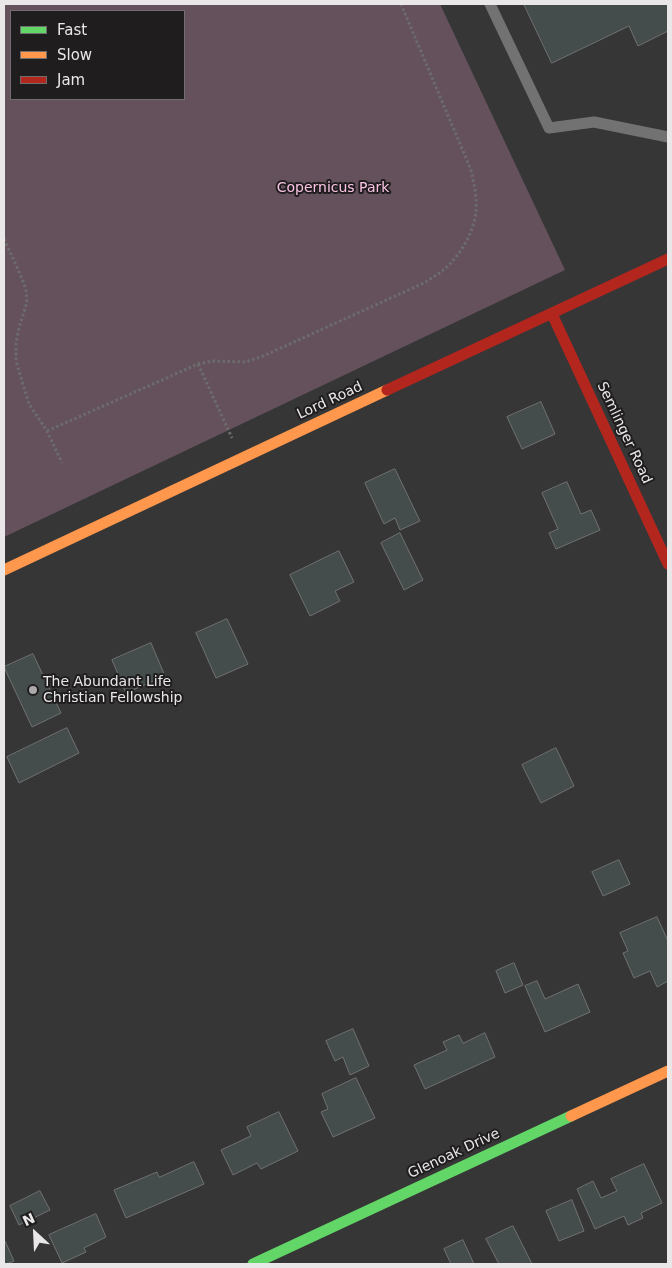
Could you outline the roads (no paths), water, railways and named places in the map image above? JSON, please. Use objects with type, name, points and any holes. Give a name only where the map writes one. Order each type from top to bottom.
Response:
[{"type":"street","name":"Lord Road","points":[[4,570],[668,259]]},
{"type":"street","name":"Semlinger Road","points":[[552,314],[668,564]]},
{"type":"street","name":"Glenoak Drive","points":[[253,1264],[668,1071]]},
{"type":"lane","points":[[490,4],[549,128],[594,122],[668,137]]},
{"type":"place","name":"The Abundant Life Christian Fellowship","points":[[33,690]]},
{"type":"park label","name":"Copernicus Park","points":[[333,188]]}]
